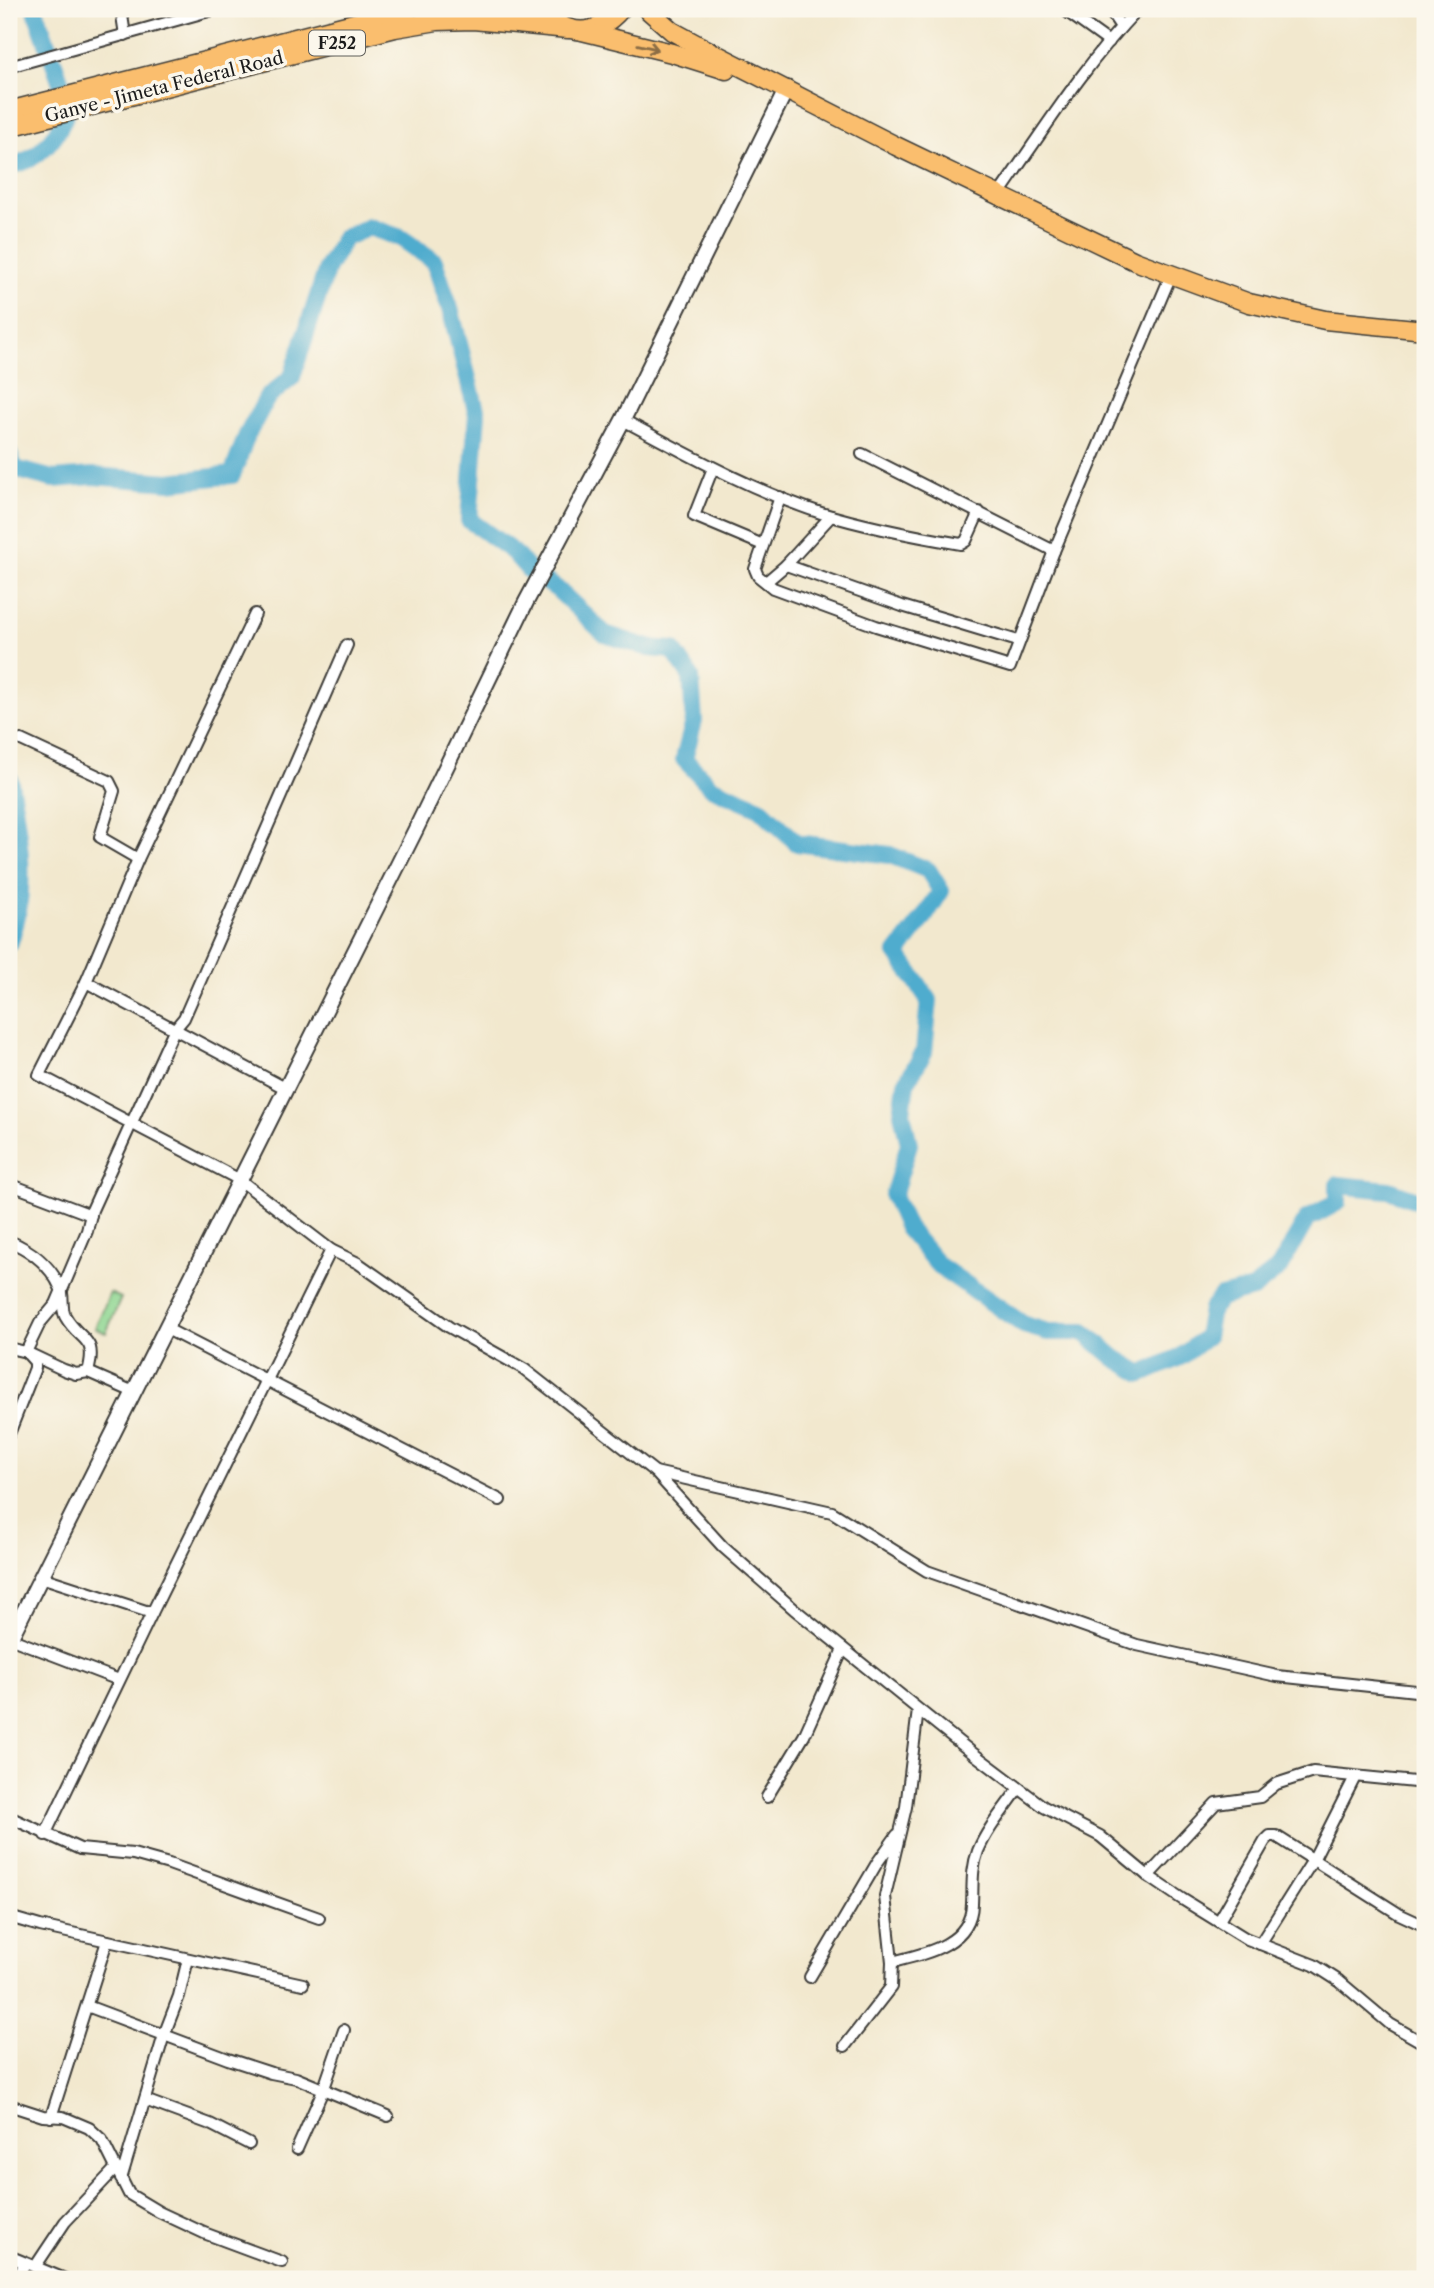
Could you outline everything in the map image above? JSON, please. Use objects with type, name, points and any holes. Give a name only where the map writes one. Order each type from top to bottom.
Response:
[{"type":"main road","name":"Ganye - Jimeta Federal Road","points":[[14,118],[409,9]]},
{"type":"main road","points":[[543,9],[551,20],[575,30],[714,65],[785,92],[999,194],[1058,226],[1171,275],[1249,303],[1325,320],[1425,330]]},
{"type":"main road","name":"Ganye - Jimeta Federal Road","points":[[108,93],[437,21],[473,20],[575,30],[598,28],[611,20],[621,9]]},
{"type":"main road","points":[[647,9],[672,31],[785,92]]},
{"type":"street","points":[[121,9],[125,35]]},
{"type":"street","points":[[11,66],[216,9]]},
{"type":"street","points":[[1063,9],[1109,42]]},
{"type":"street","points":[[1109,9],[1121,27]]},
{"type":"street","points":[[999,194],[1109,42],[1138,9]]},
{"type":"street","points":[[119,1680],[9,1639],[416,829],[526,602],[622,420],[785,92]]},
{"type":"street","points":[[780,497],[755,572],[773,588],[876,626],[1006,668],[1012,663],[1018,641],[1054,551],[1171,275]]},
{"type":"street","points":[[622,420],[713,468],[780,497],[883,531],[961,544],[966,541],[979,512]]},
{"type":"street","points":[[862,454],[1054,551]]},
{"type":"street","points":[[713,468],[694,516],[763,545]]},
{"type":"street","points":[[766,582],[786,565],[831,516]]},
{"type":"street","points":[[786,565],[902,606],[1018,641]]},
{"type":"street","points":[[255,614],[138,859],[86,982],[38,1075],[240,1180],[331,1250],[358,1264],[449,1327],[524,1370],[655,1472],[723,1547],[843,1649],[1044,1807],[1100,1836],[1148,1876],[1245,1938],[1314,1965],[1339,1981],[1390,2024],[1425,2044]]},
{"type":"street","points":[[26,1352],[40,1323],[56,1304],[62,1291],[131,1123],[174,1030],[184,1018],[347,645]]},
{"type":"street","points":[[21,740],[109,781],[114,791],[100,837],[138,859]]},
{"type":"street","points":[[86,982],[285,1088]]},
{"type":"street","points":[[9,1184],[91,1215]]},
{"type":"street","points":[[9,1241],[24,1247],[44,1263],[62,1291],[62,1310],[72,1328],[88,1341],[93,1353],[88,1372]]},
{"type":"street","points":[[45,1835],[331,1250]]},
{"type":"street","points":[[165,1328],[500,1500]]},
{"type":"street","points":[[9,1348],[26,1352],[76,1374],[88,1372],[129,1390]]},
{"type":"street","points":[[9,1433],[35,1368],[35,1362],[26,1352]]},
{"type":"street","points":[[655,1472],[832,1512],[927,1571],[1137,1645],[1277,1676],[1425,1692]]},
{"type":"street","points":[[41,1577],[152,1612]]},
{"type":"street","points":[[767,1797],[804,1736],[843,1649]]},
{"type":"street","points":[[845,2046],[891,1987],[892,1962],[886,1896],[906,1807],[918,1710]]},
{"type":"street","points":[[1148,1876],[1216,1803],[1261,1797],[1276,1784],[1313,1772],[1425,1783]]},
{"type":"street","points":[[1260,1944],[1313,1860],[1355,1777]]},
{"type":"street","points":[[892,1962],[937,1950],[954,1939],[970,1922],[971,1882],[978,1852],[1019,1788]]},
{"type":"street","points":[[9,1817],[80,1849],[133,1854],[169,1864],[319,1918]]},
{"type":"street","points":[[810,1977],[900,1829]]},
{"type":"street","points":[[1219,1921],[1265,1841],[1270,1836],[1276,1836],[1399,1914],[1425,1926]]},
{"type":"street","points":[[9,1917],[303,1984]]},
{"type":"street","points":[[51,2117],[107,1941]]},
{"type":"street","points":[[35,2267],[65,2222],[118,2173],[145,2100],[164,2035],[179,1996],[188,1959]]},
{"type":"street","points":[[87,2006],[228,2059],[324,2088],[388,2116]]},
{"type":"street","points":[[297,2149],[324,2088],[344,2030]]},
{"type":"street","points":[[145,2100],[210,2124],[248,2144]]},
{"type":"street","points":[[9,2105],[51,2117],[63,2117],[89,2128],[102,2140],[129,2194],[204,2233],[282,2262]]},
{"type":"street","points":[[9,2256],[65,2279]]},
{"type":"street","points":[[19,2279],[24,2263]]},
{"type":"green space","points":[[110,1293],[121,1298],[106,1333],[95,1328]]},
{"type":"waterway","points":[[9,165],[20,163],[40,152],[61,124],[68,103],[35,9]]},
{"type":"waterway","points":[[9,454],[15,469],[53,479],[93,476],[169,482],[232,475],[247,435],[267,398],[292,377],[327,268],[344,238],[369,227],[401,238],[434,261],[451,312],[477,414],[469,520],[513,552],[529,570],[557,589],[605,634],[649,648],[673,650],[691,677],[694,721],[684,759],[711,787],[760,808],[797,843],[890,855],[928,870],[941,891],[897,953],[929,1000],[924,1052],[906,1083],[902,1113],[909,1144],[893,1196],[907,1228],[938,1265],[1024,1325],[1048,1332],[1084,1332],[1115,1358],[1142,1374],[1182,1356],[1206,1337],[1211,1309],[1221,1297],[1253,1289],[1279,1268],[1307,1219],[1338,1202],[1338,1185],[1389,1190],[1425,1203]]},
{"type":"waterway","points":[[9,778],[20,861],[19,903],[9,944]]}]
